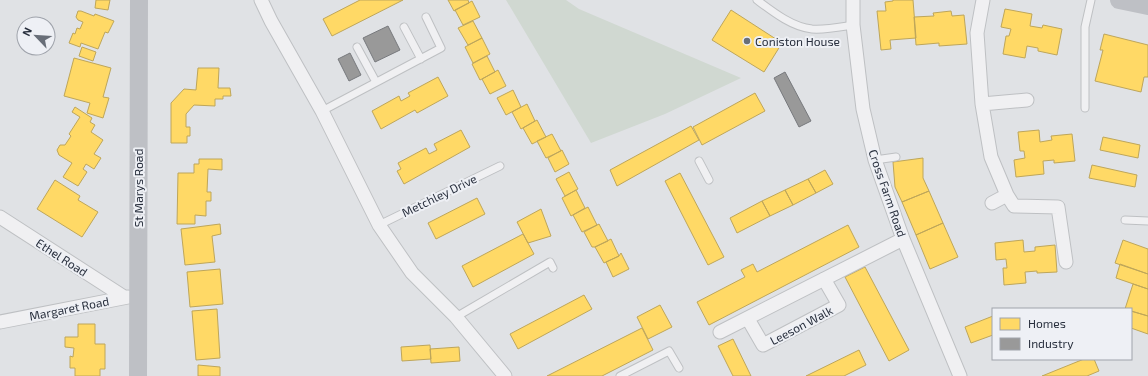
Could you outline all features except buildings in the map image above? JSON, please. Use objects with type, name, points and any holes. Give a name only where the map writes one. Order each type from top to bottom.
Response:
[{"type":"street","name":"St Marys Road","points":[[138,376],[131,297],[139,0]]},
{"type":"street","points":[[261,0],[271,21],[322,112],[379,225],[412,273],[456,317],[505,376]]},
{"type":"street","name":"Cross Farm Road","points":[[852,0],[853,25],[863,109],[875,160],[903,239],[960,376]]},
{"type":"street","points":[[983,0],[977,33],[982,104],[991,157],[1007,194],[1014,206],[1058,207],[1066,262]]},
{"type":"street","points":[[1119,0],[1148,6]]},
{"type":"street","points":[[982,104],[1027,100]]},
{"type":"street","points":[[992,203],[1007,194]]},
{"type":"street","name":"Ethel Road","points":[[0,217],[131,297]]},
{"type":"street","points":[[720,332],[903,239]]},
{"type":"street","name":"Leeson Walk","points":[[748,319],[763,345],[839,305],[824,279]]},
{"type":"street","name":"Margaret Road","points":[[0,322],[131,297]]},
{"type":"lane","points":[[757,0],[778,15],[795,24],[811,29],[828,29],[853,25]]},
{"type":"lane","points":[[1085,108],[1085,27],[1091,0]]},
{"type":"lane","points":[[322,112],[441,48],[426,18]]},
{"type":"lane","points":[[404,27],[421,59]]},
{"type":"lane","points":[[357,47],[376,82]]},
{"type":"lane","points":[[875,160],[896,157]]},
{"type":"lane","points":[[699,161],[709,180]]},
{"type":"lane","name":"Metchley Drive","points":[[379,225],[500,166]]},
{"type":"lane","points":[[1125,220],[1148,221]]},
{"type":"lane","points":[[456,317],[550,262],[553,268]]},
{"type":"lane","points":[[620,376],[670,351],[679,368]]},
{"type":"shaded area","points":[[506,0],[566,0],[579,9],[741,78],[665,114],[591,143]]},
{"type":"place","name":"Coniston House","points":[[747,41]]}]
